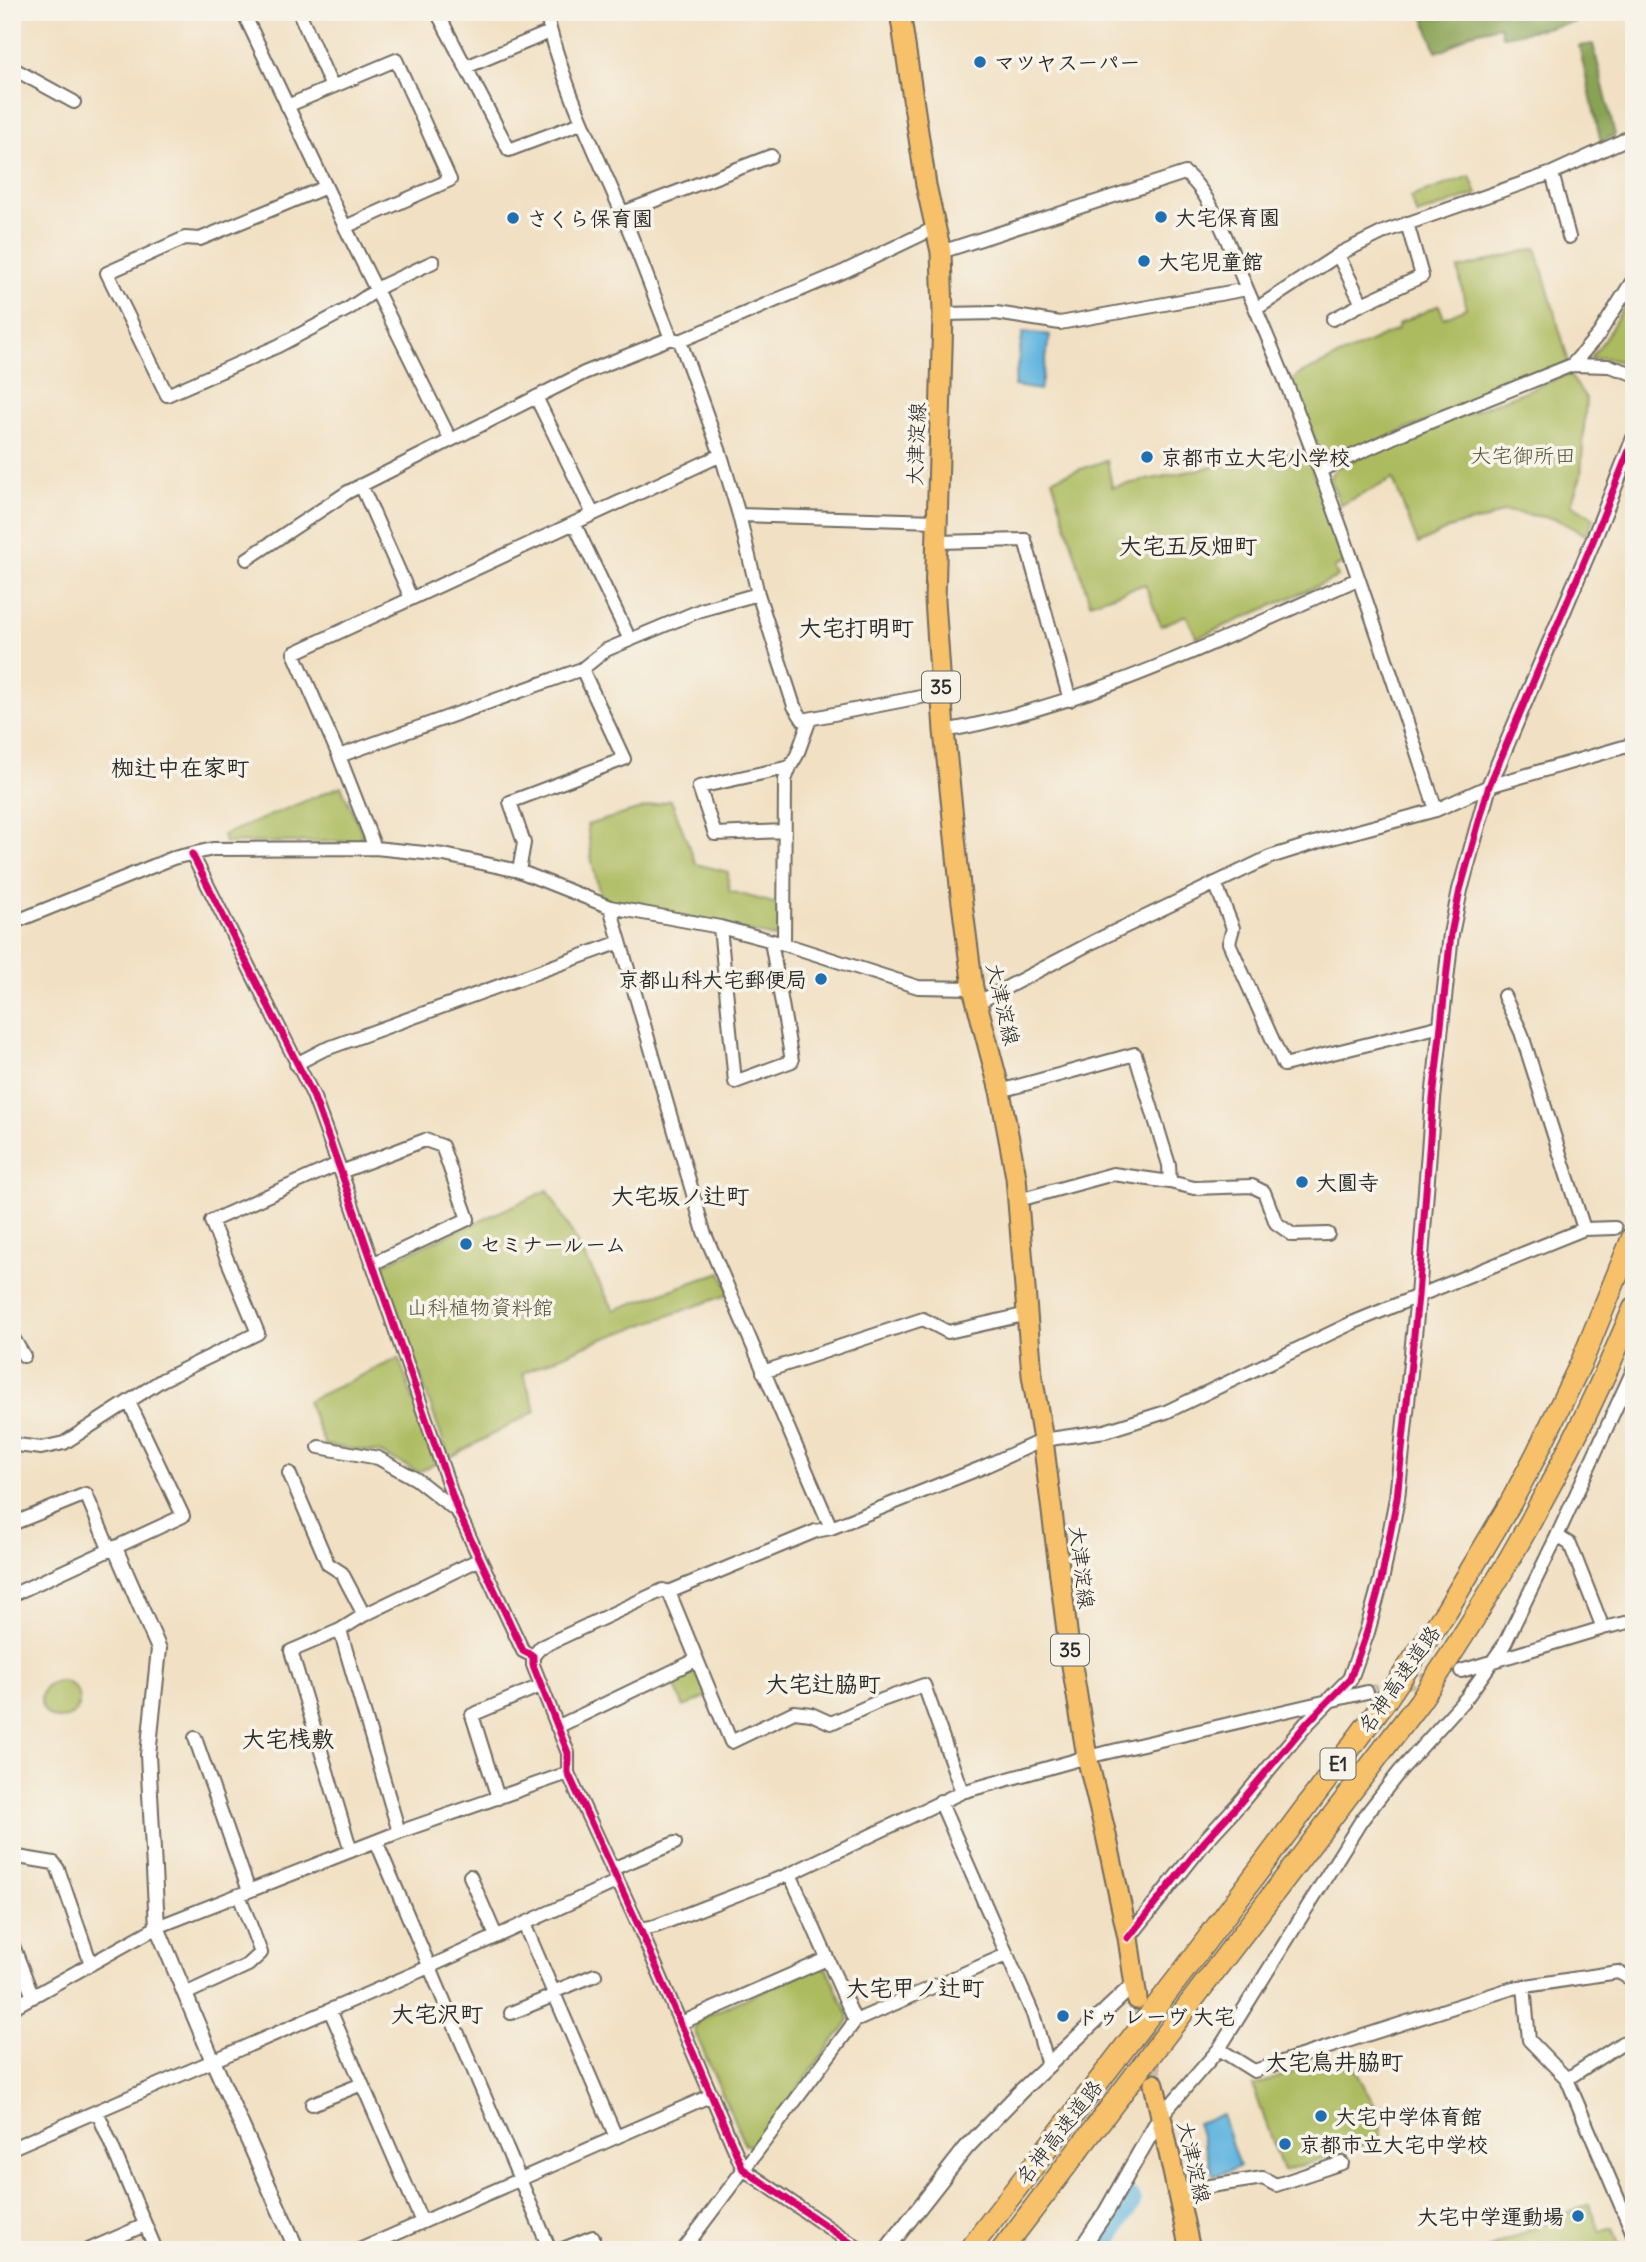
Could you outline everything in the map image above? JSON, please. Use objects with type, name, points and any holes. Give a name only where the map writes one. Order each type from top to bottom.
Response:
[{"type":"highway","name":"名神高速道路","points":[[969,2250],[1219,1924],[1386,1700],[1447,1610],[1510,1504],[1581,1361],[1624,1231]]},
{"type":"highway","name":"名神高速道路","points":[[1002,2250],[1420,1701],[1450,1657],[1534,1518],[1608,1369],[1634,1308]]},
{"type":"main road","name":"大津淀線","points":[[900,12],[926,185],[941,252],[943,314],[935,600],[944,731],[961,895],[975,995],[1000,1091],[1019,1200],[1032,1375],[1043,1440],[1069,1647],[1087,1757],[1128,1938],[1135,1991]]},
{"type":"main road","name":"大津淀線","points":[[1154,2084],[1190,2250]]},
{"type":"street","points":[[243,12],[450,439]]},
{"type":"street","points":[[299,12],[332,87]]},
{"type":"street","points":[[438,12],[509,149],[581,123]]},
{"type":"street","points":[[546,12],[550,32],[581,123],[622,213],[721,455],[758,594],[793,706],[803,720],[941,693]]},
{"type":"street","points":[[467,67],[550,32]]},
{"type":"street","points":[[287,106],[396,60],[450,180],[345,227]]},
{"type":"street","points":[[12,68],[74,102]]},
{"type":"street","points":[[1256,309],[1338,255],[1386,231],[1552,173],[1634,133]]},
{"type":"street","points":[[622,213],[771,156]]},
{"type":"street","points":[[941,252],[1185,173],[1197,183],[1221,228],[1256,309],[1321,470],[1436,810]]},
{"type":"street","points":[[1552,173],[1569,237]]},
{"type":"street","points":[[326,187],[200,239],[185,238],[107,273],[167,395],[278,346],[433,262]]},
{"type":"street","points":[[1333,319],[1422,276],[1407,223]]},
{"type":"street","points":[[247,559],[361,485],[584,373],[675,340],[845,271],[935,228]]},
{"type":"street","points":[[1338,255],[1362,304]]},
{"type":"street","points":[[1572,365],[1599,334],[1634,282]]},
{"type":"street","points":[[943,314],[996,313],[1060,323],[1247,289]]},
{"type":"street","points":[[1321,470],[1405,432],[1572,365],[1609,366],[1634,374]]},
{"type":"street","points":[[536,397],[593,514]]},
{"type":"street","points":[[1128,1938],[1205,1841],[1350,1679],[1367,1632],[1381,1581],[1397,1498],[1418,1296],[1433,1099],[1451,934],[1466,867],[1489,786],[1634,438]]},
{"type":"street","points":[[375,848],[294,653],[721,455]]},
{"type":"street","points":[[361,485],[411,598]]},
{"type":"street","points":[[739,515],[937,522]]},
{"type":"street","points":[[574,523],[630,640]]},
{"type":"street","points":[[936,542],[1025,540],[1070,700]]},
{"type":"street","points":[[944,731],[985,724],[1070,700],[1148,671],[1358,579]]},
{"type":"street","points":[[339,756],[582,669],[606,650],[701,610],[758,594]]},
{"type":"street","points":[[519,871],[524,843],[510,802],[624,759],[582,669]]},
{"type":"street","points":[[720,927],[735,1082],[792,1061],[778,942],[785,831],[785,780],[810,719]]},
{"type":"street","points":[[12,923],[173,858],[192,854],[225,849],[375,848],[444,855],[519,871],[610,907],[720,927],[778,942],[918,987],[975,995],[1270,858],[1313,843],[1436,810],[1489,786],[1634,744]]},
{"type":"street","points":[[785,831],[715,834],[699,787],[790,767]]},
{"type":"street","points":[[192,854],[313,1095],[458,1512],[523,1651],[533,1656]]},
{"type":"street","points":[[1215,883],[1233,928],[1228,943],[1284,1065],[1441,1026]]},
{"type":"street","points":[[610,907],[704,1232],[831,1528]]},
{"type":"street","points":[[296,1064],[323,1050],[620,942]]},
{"type":"street","points":[[1504,996],[1521,1032],[1584,1228]]},
{"type":"street","points":[[1000,1091],[1135,1054],[1169,1165],[1170,1182]]},
{"type":"street","points":[[12,1440],[17,1445],[41,1448],[64,1443],[162,1380],[258,1333],[211,1222],[340,1168],[425,1140],[442,1146],[468,1219],[372,1264]]},
{"type":"street","points":[[1019,1200],[1113,1174],[1194,1188],[1252,1186],[1264,1192],[1276,1223],[1293,1235],[1328,1234]]},
{"type":"street","points":[[861,2250],[743,2169],[640,1929],[568,1773],[568,1753],[540,1686],[533,1656],[541,1647],[663,1590],[669,1592],[816,1531],[831,1528],[981,1468],[1043,1440],[1105,1431],[1166,1412],[1352,1323],[1584,1228],[1624,1231]]},
{"type":"street","points":[[763,1372],[923,1319],[948,1332],[1028,1314]]},
{"type":"street","points":[[12,1336],[24,1356]]},
{"type":"street","points":[[1080,2250],[1106,2212],[1160,2117],[1219,2049],[1362,1821],[1400,1772],[1467,1697],[1504,1645],[1558,1536],[1634,1368]]},
{"type":"street","points":[[12,1595],[183,1516],[129,1402]]},
{"type":"street","points":[[319,1447],[378,1458],[416,1479],[458,1512]]},
{"type":"street","points":[[289,1473],[328,1564],[342,1573],[364,1615]]},
{"type":"street","points":[[12,1524],[86,1494],[159,1649],[148,1755],[157,1927],[297,2250]]},
{"type":"street","points":[[1558,1536],[1570,1544],[1603,1628]]},
{"type":"street","points":[[351,1851],[291,1651],[340,1630],[364,1615],[480,1559]]},
{"type":"street","points":[[669,1592],[731,1742],[794,1712],[811,1714],[831,1723],[924,1685],[962,1792]]},
{"type":"street","points":[[1461,1671],[1634,1621]]},
{"type":"street","points":[[340,1630],[399,1832]]},
{"type":"street","points":[[557,1727],[696,1660]]},
{"type":"street","points":[[498,1798],[472,1715],[540,1686]]},
{"type":"street","points":[[640,1929],[656,1926],[790,1874],[962,1792],[1087,1757],[1367,1692]]},
{"type":"street","points":[[185,1993],[248,1965],[261,1953],[195,1738]]},
{"type":"street","points":[[12,2008],[157,1927],[399,1832],[568,1773]]},
{"type":"street","points":[[940,1801],[1033,2014],[1048,2066]]},
{"type":"street","points":[[376,1841],[550,2250]]},
{"type":"street","points":[[12,2148],[524,1924],[675,1843]]},
{"type":"street","points":[[12,1856],[54,1863],[91,1964]]},
{"type":"street","points":[[790,1874],[855,2021]]},
{"type":"street","points":[[470,1875],[496,1936]]},
{"type":"street","points":[[524,1924],[616,2137]]},
{"type":"street","points":[[12,1942],[33,1997]]},
{"type":"street","points":[[682,2250],[855,2021],[1006,1955]]},
{"type":"street","points":[[681,2023],[827,1959]]},
{"type":"street","points":[[1219,2049],[1254,2071],[1524,1986],[1618,1972],[1629,1978]]},
{"type":"street","points":[[511,2013],[595,1975]]},
{"type":"street","points":[[1524,1986],[1528,2040],[1567,2080],[1634,2236]]},
{"type":"street","points":[[886,2250],[967,2148],[1048,2066],[1135,1991]]},
{"type":"street","points":[[330,2010],[422,2222]]},
{"type":"street","points":[[1567,2080],[1622,2043],[1634,2039]]},
{"type":"street","points":[[312,2104],[362,2084]]},
{"type":"street","points":[[359,2250],[712,2095]]},
{"type":"street","points":[[97,2112],[156,2250]]},
{"type":"street","points":[[1178,2191],[1263,2178],[1276,2185],[1342,2163]]},
{"type":"street","points":[[88,2250],[145,2225]]},
{"type":"street","points":[[560,2250],[593,2236]]},
{"type":"green space","points":[[1422,12],[1580,13],[1576,22],[1504,36],[1500,26],[1471,33],[1445,50],[1436,51]]},
{"type":"green space","points":[[1593,44],[1615,135],[1601,142],[1579,46]]},
{"type":"green space","points":[[1470,176],[1477,194],[1417,215],[1410,197]]},
{"type":"green space","points":[[1536,248],[1569,363],[1329,461],[1323,458],[1291,381],[1300,374],[1398,329],[1398,324],[1439,305],[1444,318],[1466,308],[1458,269]]},
{"type":"green space","points":[[1634,289],[1634,366],[1607,358],[1590,358],[1605,339]]},
{"type":"green space","name":"大宅御所田","points":[[1569,374],[1586,398],[1581,476],[1571,504],[1594,518],[1586,535],[1556,519],[1505,511],[1487,519],[1454,526],[1418,544],[1393,479],[1341,505],[1329,478],[1336,468]]},
{"type":"green space","points":[[1304,448],[1346,562],[1334,568],[1338,577],[1197,638],[1186,615],[1161,626],[1145,584],[1090,603],[1052,479],[1107,460],[1112,487]]},
{"type":"green space","points":[[341,786],[363,835],[360,836],[362,841],[225,843],[223,835]]},
{"type":"green space","points":[[671,800],[696,864],[728,872],[729,891],[781,905],[781,932],[774,937],[601,899],[587,825]]},
{"type":"green space","name":"山科植物資料館","points":[[548,1190],[614,1310],[721,1272],[730,1294],[589,1344],[523,1373],[536,1411],[449,1458],[381,1265]]},
{"type":"green space","points":[[399,1358],[435,1464],[419,1472],[380,1453],[325,1445],[307,1401]]},
{"type":"green space","points":[[692,1672],[699,1674],[708,1696],[684,1707],[672,1680]]},
{"type":"green space","points":[[60,1681],[73,1687],[79,1700],[73,1713],[60,1719],[47,1713],[41,1700],[47,1687]]},
{"type":"green space","points":[[820,1966],[827,1969],[849,2017],[848,2022],[754,2146],[745,2145],[694,2030],[699,2019]]},
{"type":"green space","name":"大宅中学体育館","points":[[1347,2054],[1377,2110],[1381,2122],[1380,2140],[1283,2171],[1253,2086]]},
{"type":"green space","name":"大宅中学運動場","points":[[1589,2204],[1601,2232],[1612,2228],[1622,2250],[1484,2250]]},
{"type":"water","points":[[1023,332],[1050,335],[1040,390],[1014,386]]},
{"type":"water","points":[[1222,2115],[1239,2167],[1214,2176],[1197,2123]]},
{"type":"waterway","points":[[1099,2250],[1128,2201]]},
{"type":"tunnel","points":[[1367,1692],[1461,1671]]},
{"type":"tunnel","points":[[1137,1999],[1154,2084]]},
{"type":"cycle path","points":[[1128,1938],[1205,1841],[1307,1723],[1350,1679],[1367,1632],[1381,1581],[1397,1498],[1418,1296],[1433,1099],[1451,934],[1460,890],[1489,786],[1634,438]]},
{"type":"cycle path","points":[[192,854],[313,1095],[458,1512],[523,1651],[533,1656],[533,1665],[568,1753],[568,1773],[640,1929],[743,2169],[861,2250]]},
{"type":"place","name":"マツヤスーパー","points":[[980,62]]},
{"type":"place","name":"大宅保育園","points":[[1161,217]]},
{"type":"place","name":"さくら保育園","points":[[513,218]]},
{"type":"place","name":"大宅児童館","points":[[1144,261]]},
{"type":"place","name":"京都市立大宅小学校","points":[[1147,457]]},
{"type":"place","name":"京都山科大宅郵便局","points":[[821,979]]},
{"type":"place","name":"大圓寺","points":[[1302,1182]]},
{"type":"place","name":"セミナールーム","points":[[466,1244]]},
{"type":"place","name":"ドゥ レーヴ 大宅","points":[[1063,2016]]},
{"type":"place","name":"大宅中学体育館","points":[[1321,2116]]},
{"type":"place","name":"京都市立大宅中学校","points":[[1285,2144]]},
{"type":"place","name":"大宅中学運動場","points":[[1578,2216]]},
{"type":"district","name":"大宅五反畑町","points":[[1188,545]]},
{"type":"district","name":"大宅打明町","points":[[856,627]]},
{"type":"district","name":"椥辻中在家町","points":[[180,767]]},
{"type":"district","name":"大宅坂ノ辻町","points":[[680,1195]]},
{"type":"district","name":"大宅辻脇町","points":[[823,1683]]},
{"type":"district","name":"大宅桟敷","points":[[288,1738]]},
{"type":"district","name":"大宅甲ノ辻町","points":[[915,1987]]},
{"type":"district","name":"大宅沢町","points":[[437,2013]]},
{"type":"district","name":"大宅鳥井脇町","points":[[1334,2061]]}]
